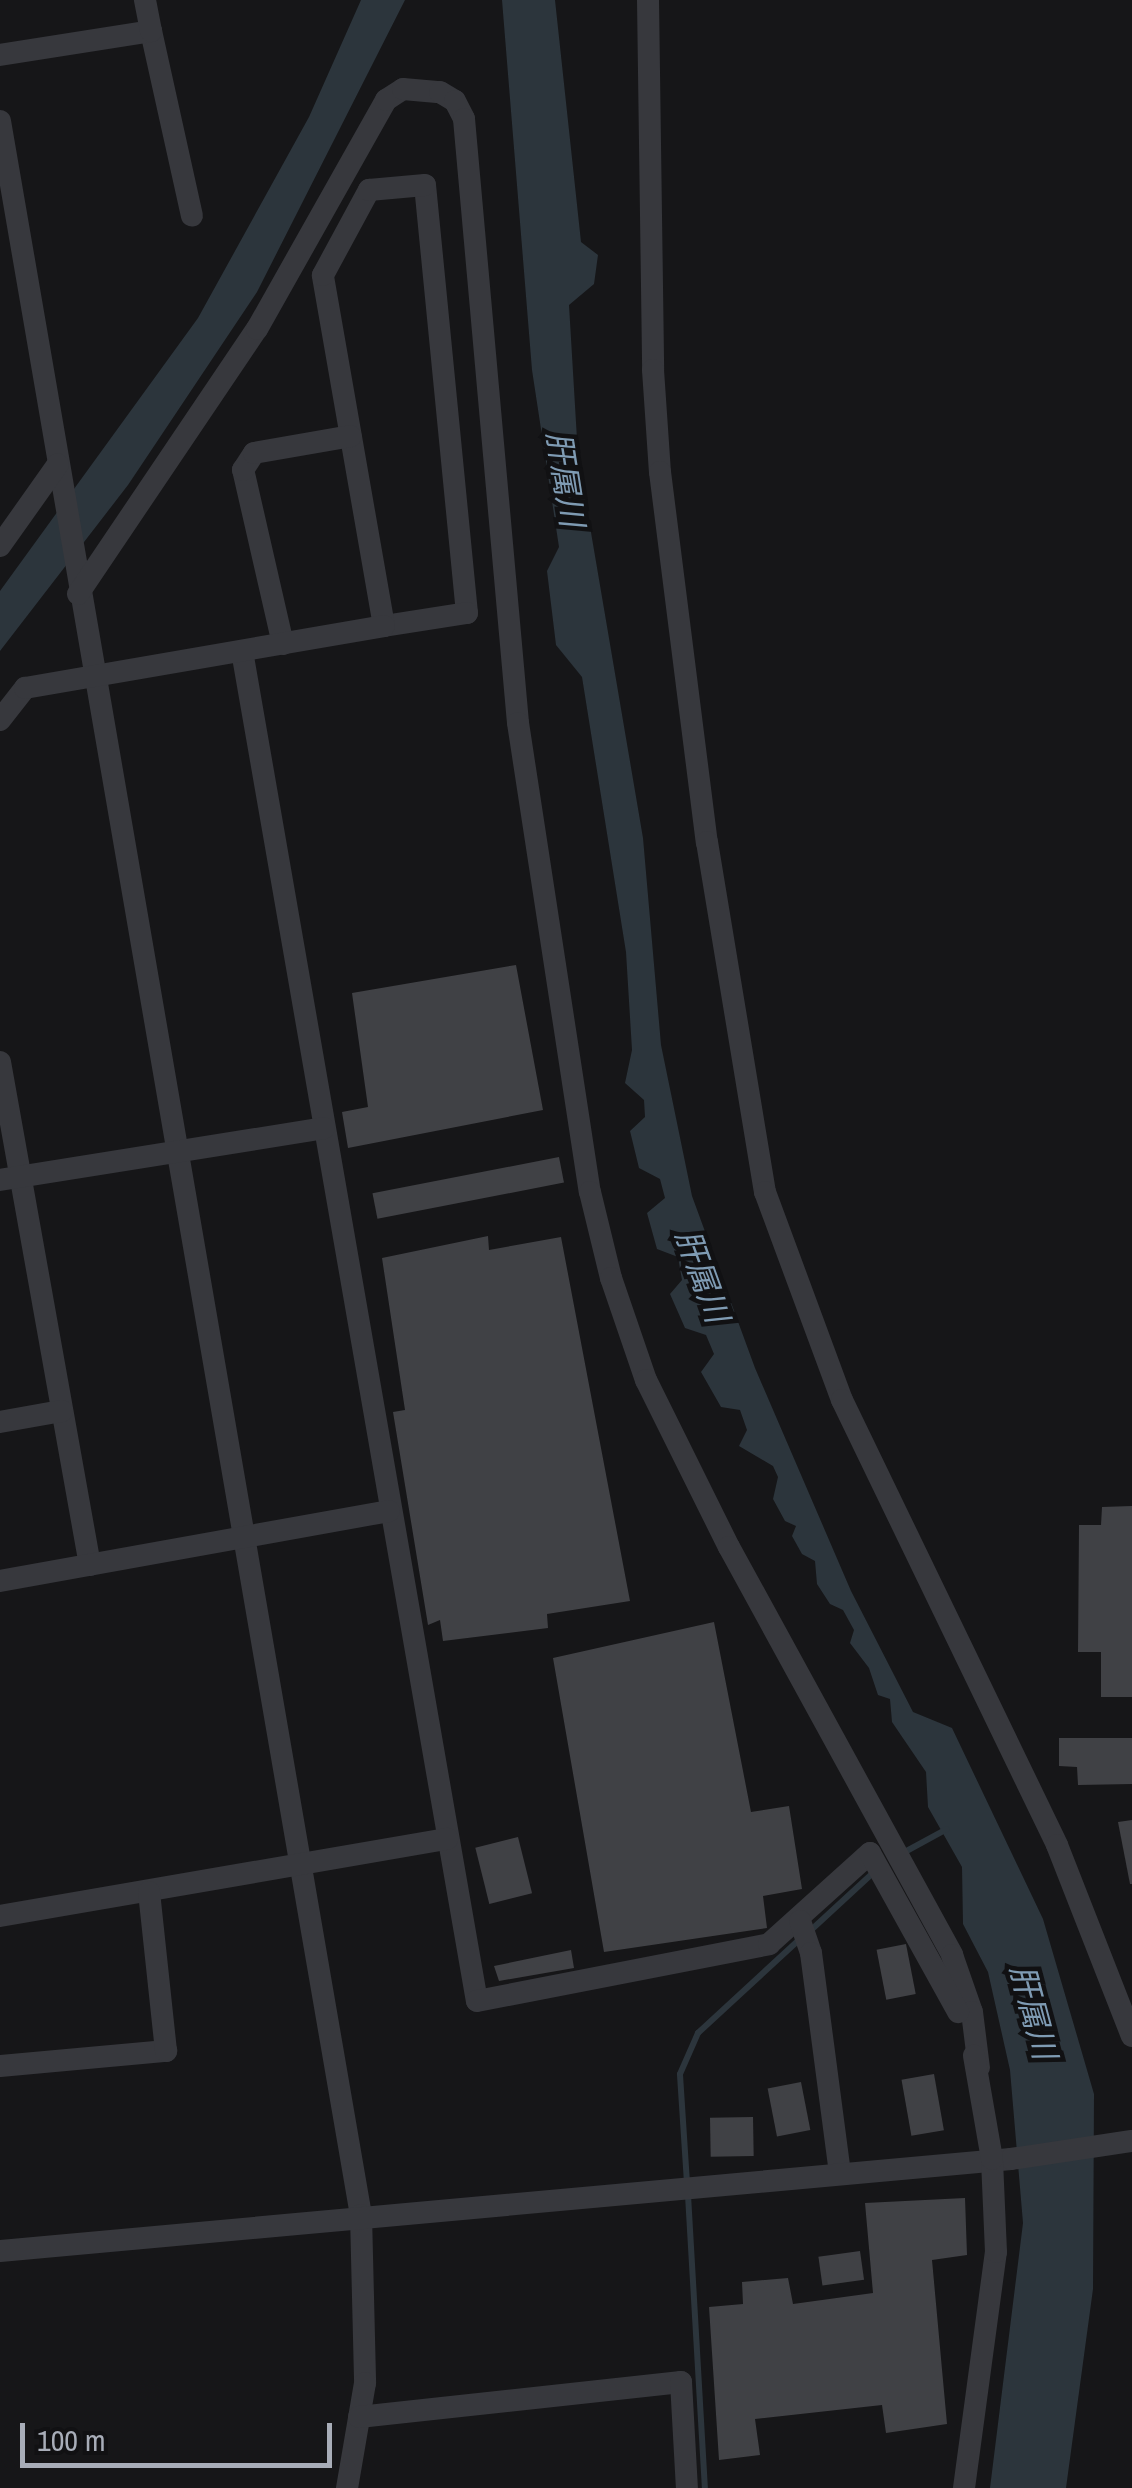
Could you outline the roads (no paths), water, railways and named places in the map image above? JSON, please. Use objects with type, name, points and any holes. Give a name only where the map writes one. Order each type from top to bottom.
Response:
[{"type":"street","points":[[145,0],[192,216]]},
{"type":"street","points":[[648,0],[653,370],[660,472],[710,859],[765,1192],[842,1400],[1057,1845],[1132,2036]]},
{"type":"street","points":[[0,56],[151,31]]},
{"type":"street","points":[[77,588],[258,329],[386,100],[402,90],[440,92],[456,101],[464,119],[518,722],[590,1192],[612,1278],[646,1380],[729,1546],[952,1955],[972,2012],[978,2068]]},
{"type":"street","points":[[0,121],[296,1864],[361,2215],[365,2383],[347,2488]]},
{"type":"street","points":[[0,720],[25,688],[467,613],[425,185],[368,190],[324,275],[384,626]]},
{"type":"street","points":[[284,644],[242,470],[254,453],[351,436]]},
{"type":"street","points":[[0,546],[58,464]]},
{"type":"street","points":[[242,651],[476,2001],[769,1944],[804,1933],[870,1853],[951,1994],[978,2068],[1002,2159],[991,2320],[964,2488]]},
{"type":"street","points":[[0,1062],[9,1178],[62,1412],[90,1565]]},
{"type":"street","points":[[9,1178],[324,1128]]},
{"type":"street","points":[[0,1422],[62,1412]]},
{"type":"street","points":[[0,1581],[390,1511]]},
{"type":"street","points":[[0,1916],[447,1839]]},
{"type":"street","points":[[0,2066],[166,2051],[150,1892]]},
{"type":"street","points":[[804,1933],[840,2174]]},
{"type":"street","points":[[0,2251],[1002,2159],[1132,2141]]},
{"type":"street","points":[[359,2417],[682,2382],[686,2488]]},
{"type":"water","points":[[361,0],[405,0],[257,292],[128,485],[0,651],[0,591],[198,318],[309,117]]},
{"type":"water","name":"肝属川","points":[[502,0],[555,0],[581,242],[598,255],[594,284],[569,305],[578,456],[643,838],[661,1045],[692,1196],[755,1368],[851,1591],[913,1712],[952,1728],[1043,1919],[1094,2094],[1093,2289],[1066,2488],[990,2488],[1023,2223],[1010,2070],[988,1972],[963,1924],[962,1867],[928,1807],[926,1772],[892,1722],[890,1699],[878,1695],[869,1668],[850,1643],[854,1630],[843,1610],[830,1604],[817,1584],[815,1561],[802,1554],[792,1536],[796,1526],[785,1521],[773,1499],[778,1477],[773,1466],[739,1446],[747,1430],[740,1410],[721,1407],[701,1372],[714,1354],[706,1335],[685,1328],[670,1294],[682,1280],[678,1257],[657,1249],[647,1213],[665,1198],[660,1179],[639,1168],[630,1131],[645,1117],[644,1100],[625,1083],[632,1050],[626,952],[582,677],[556,645],[547,571],[559,547],[532,370]]},
{"type":"waterway","points":[[901,1854],[947,1829]]},
{"type":"waterway","points":[[810,1931],[874,1872]]},
{"type":"waterway","points":[[687,2183],[680,2074],[698,2033],[800,1939]]},
{"type":"waterway","points":[[688,2195],[705,2488]]}]
